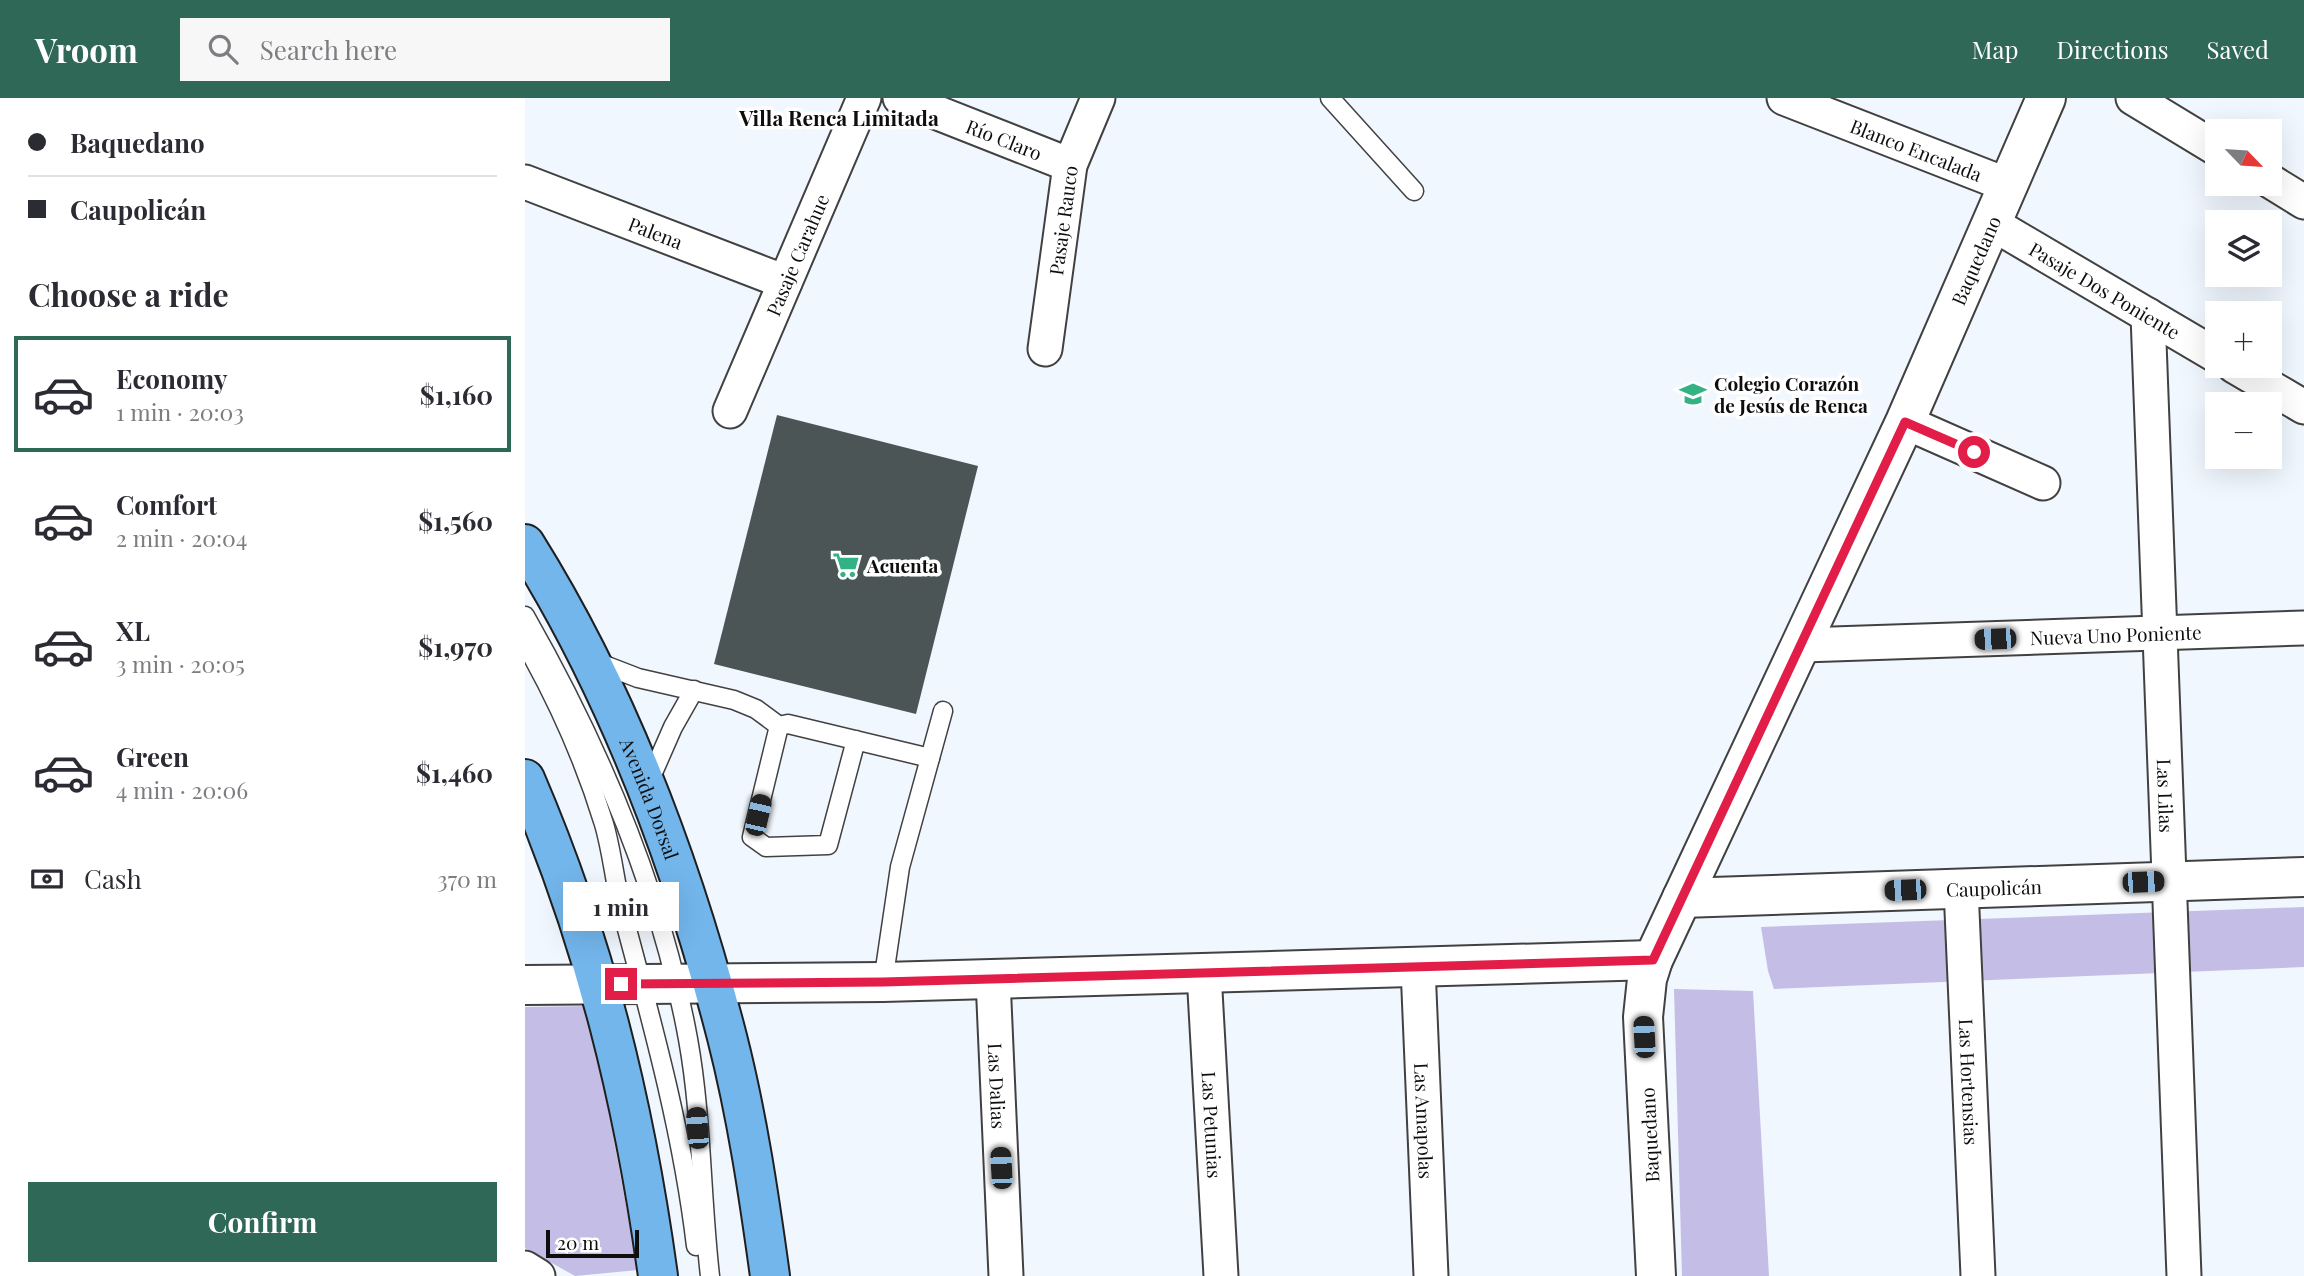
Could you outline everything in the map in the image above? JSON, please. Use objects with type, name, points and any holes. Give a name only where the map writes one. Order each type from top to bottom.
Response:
[{"type":"main road","name":"Avenida Dorsal","points":[[525,544],[588,659],[646,788],[671,855],[677,983],[733,1061],[770,1276]]},
{"type":"main road","points":[[525,779],[566,882],[600,984],[630,1109],[658,1276]]},
{"type":"street","name":"Pasaje Carahue","points":[[730,411],[864,98]]},
{"type":"street","name":"Río Claro","points":[[900,98],[1070,165]]},
{"type":"street","name":"Pasaje Rauco","points":[[1045,349],[1070,165],[1098,98]]},
{"type":"street","name":"Blanco Encalada","points":[[1784,98],[2010,186]]},
{"type":"street","name":"Baquedano","points":[[1656,1276],[1643,1017],[1645,988],[1653,960],[1803,645],[1905,422],[2010,186],[2046,98]]},
{"type":"street","points":[[2133,98],[2205,142]]},
{"type":"street","name":"Palena","points":[[525,182],[785,282]]},
{"type":"street","points":[[2282,188],[2304,202]]},
{"type":"street","name":"Pasaje Dos Poniente","points":[[1993,224],[2205,349]]},
{"type":"street","name":"Las Lilas","points":[[2148,315],[2185,1276]]},
{"type":"street","points":[[2254,378],[2304,407]]},
{"type":"street","points":[[1905,422],[2043,483]]},
{"type":"street","name":"Nueva Uno Poniente","points":[[1803,645],[2304,628]]},
{"type":"street","name":"Caupolicán","points":[[1682,898],[2304,877]]},
{"type":"street","name":"Las Hortensias","points":[[1961,888],[1978,1276]]},
{"type":"street","points":[[525,985],[883,982],[1653,960]]},
{"type":"street","name":"Las Amapolas","points":[[1418,967],[1431,1276]]},
{"type":"street","name":"Las Petunias","points":[[1204,973],[1221,1276]]},
{"type":"street","name":"Las Dalias","points":[[993,979],[1006,1276]]},
{"type":"street","points":[[525,1268],[538,1276]]},
{"type":"lane","points":[[1331,98],[1414,191]]},
{"type":"lane","points":[[525,616],[559,676],[599,758],[653,903],[677,983],[694,1078],[710,1276]]},
{"type":"lane","points":[[525,643],[559,709],[604,824],[621,909],[677,983],[669,1093],[684,1167],[700,1276]]},
{"type":"lane","points":[[588,659],[639,678],[734,700],[756,709],[779,726],[788,724],[930,758]]},
{"type":"lane","points":[[646,788],[673,727],[694,690]]},
{"type":"lane","points":[[883,982],[900,867],[943,711]]},
{"type":"lane","points":[[779,726],[752,837],[766,847],[828,845],[856,740]]},
{"type":"shaded area","points":[[2304,907],[2304,967],[1774,989],[1768,971],[1761,927]]},
{"type":"shaded area","points":[[1674,989],[1753,991],[1769,1276],[1682,1276]]},
{"type":"shaded area","points":[[589,1006],[638,1270],[575,1276],[525,1248],[525,1007]]},
{"type":"building","name":"Acuenta","points":[[777,415],[978,466],[916,714],[714,664]]},
{"type":"place","name":"Colegio Corazón de Jesús de Renca","points":[[1693,394]]},
{"type":"place","name":"Acuenta","points":[[846,565]]},
{"type":"district","name":"Villa Renca Limitada","points":[[839,117]]},
{"type":"route","points":[[621,984],[883,982],[1653,960],[1803,645],[1905,422],[1974,452]]}]
